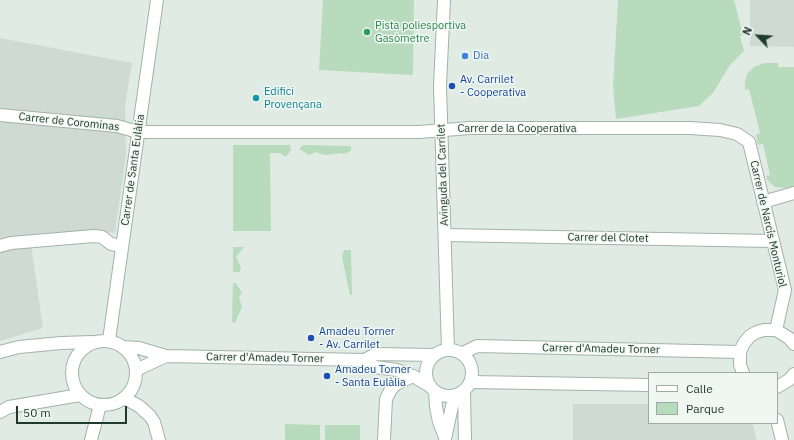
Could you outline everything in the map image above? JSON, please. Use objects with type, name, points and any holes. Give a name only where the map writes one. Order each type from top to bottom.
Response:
[{"type":"street","name":"Carrer de Santa Eulàlia","points":[[109,340],[157,0]]},
{"type":"street","name":"Avinguda del Carrilet","points":[[444,0],[440,86],[448,350]]},
{"type":"street","name":"Carrer de Corominas","points":[[0,115],[117,126],[138,132]]},
{"type":"street","name":"Carrer de la Cooperativa","points":[[138,132],[419,132],[470,128],[690,128],[720,130],[737,134],[749,142]]},
{"type":"street","name":"Carrer de Narcís Monturiol","points":[[749,142],[785,290],[776,330]]},
{"type":"street","points":[[763,202],[794,193]]},
{"type":"street","name":"Carrer del Clotet","points":[[444,235],[772,241]]},
{"type":"street","points":[[0,246],[94,236],[102,237],[111,244],[122,246]]},
{"type":"street","points":[[743,372],[740,365],[740,352],[744,343],[750,336],[764,330],[776,330],[790,338],[794,344]]},
{"type":"street","points":[[97,340],[109,340],[123,347],[133,359],[136,370],[135,381],[131,390],[124,398],[109,404],[100,405],[92,403],[80,395],[72,380],[71,371],[73,362],[84,346],[97,340]]},
{"type":"street","points":[[0,352],[19,347],[92,342]]},
{"type":"street","name":"Carrer d'Amadeu Torner","points":[[463,353],[477,346],[740,352]]},
{"type":"street","name":"Carrer d'Amadeu Torner","points":[[123,347],[139,348],[166,356],[364,360],[376,354],[434,355]]},
{"type":"street","points":[[448,350],[459,351],[463,353],[471,363],[472,369],[464,390],[452,406],[445,439],[439,422],[432,389],[427,380],[427,372],[430,359],[434,355],[448,350]]},
{"type":"street","name":"Carrer d'Amadeu Torner","points":[[136,370],[166,356]]},
{"type":"street","name":"Carrer d'Amadeu Torner","points":[[364,360],[375,367],[397,370],[413,376],[432,389]]},
{"type":"street","points":[[384,440],[386,399],[391,389],[396,384],[413,376]]},
{"type":"street","points":[[778,386],[792,378]]},
{"type":"street","points":[[432,389],[447,396],[464,390],[648,385]]},
{"type":"street","points":[[464,390],[464,440]]},
{"type":"street","points":[[5,410],[80,395]]},
{"type":"street","points":[[124,398],[139,406],[150,416],[154,422],[159,440]]},
{"type":"street","points":[[91,440],[100,405]]},
{"type":"street","points":[[778,424],[782,440]]},
{"type":"shaded area","points":[[750,0],[794,0],[794,47],[750,46]]},
{"type":"shaded area","points":[[0,38],[132,63],[125,106],[126,155],[115,233],[97,231],[30,237],[43,328],[0,341]]},
{"type":"shaded area","points":[[573,404],[648,404],[648,424],[752,424],[757,440],[573,440]]},
{"type":"green space","name":"Pista poliesportiva Gasòmetre","points":[[323,0],[414,0],[413,75],[319,70]]},
{"type":"green space","points":[[618,0],[734,0],[743,35],[740,36],[744,51],[730,65],[713,93],[699,106],[616,119],[613,86]]},
{"type":"green space","points":[[764,63],[778,63],[778,67],[794,67],[794,186],[785,188],[775,187],[767,180],[766,176],[770,175],[763,144],[758,145],[756,135],[760,133],[749,89],[745,90],[747,74],[754,67]]},
{"type":"green space","points":[[233,145],[290,145],[291,150],[286,157],[280,153],[270,153],[271,231],[233,231]]},
{"type":"green space","points":[[303,145],[351,146],[351,151],[344,154],[325,155],[316,152],[309,155],[299,149]]},
{"type":"green space","points":[[233,247],[244,247],[236,257],[241,268],[240,272],[233,272]]},
{"type":"green space","points":[[344,250],[351,250],[352,295],[350,295],[342,257]]},
{"type":"green space","points":[[233,283],[236,283],[242,293],[239,297],[242,307],[235,323],[232,322]]},
{"type":"green space","points":[[285,424],[320,425],[320,440],[285,440]]},
{"type":"green space","points":[[325,425],[360,425],[360,440],[325,440]]},
{"type":"place","name":"Pista poliesportiva Gasòmetre","points":[[367,32]]},
{"type":"place","name":"Dia","points":[[465,56]]},
{"type":"place","name":"Av. Carrilet - Cooperativa","points":[[452,86]]},
{"type":"place","name":"Edifici Provençana","points":[[256,98]]},
{"type":"place","name":"Amadeu Torner - Av. Carrilet","points":[[311,338]]},
{"type":"place","name":"Amadeu Torner - Santa Eulàlia","points":[[327,376]]}]
